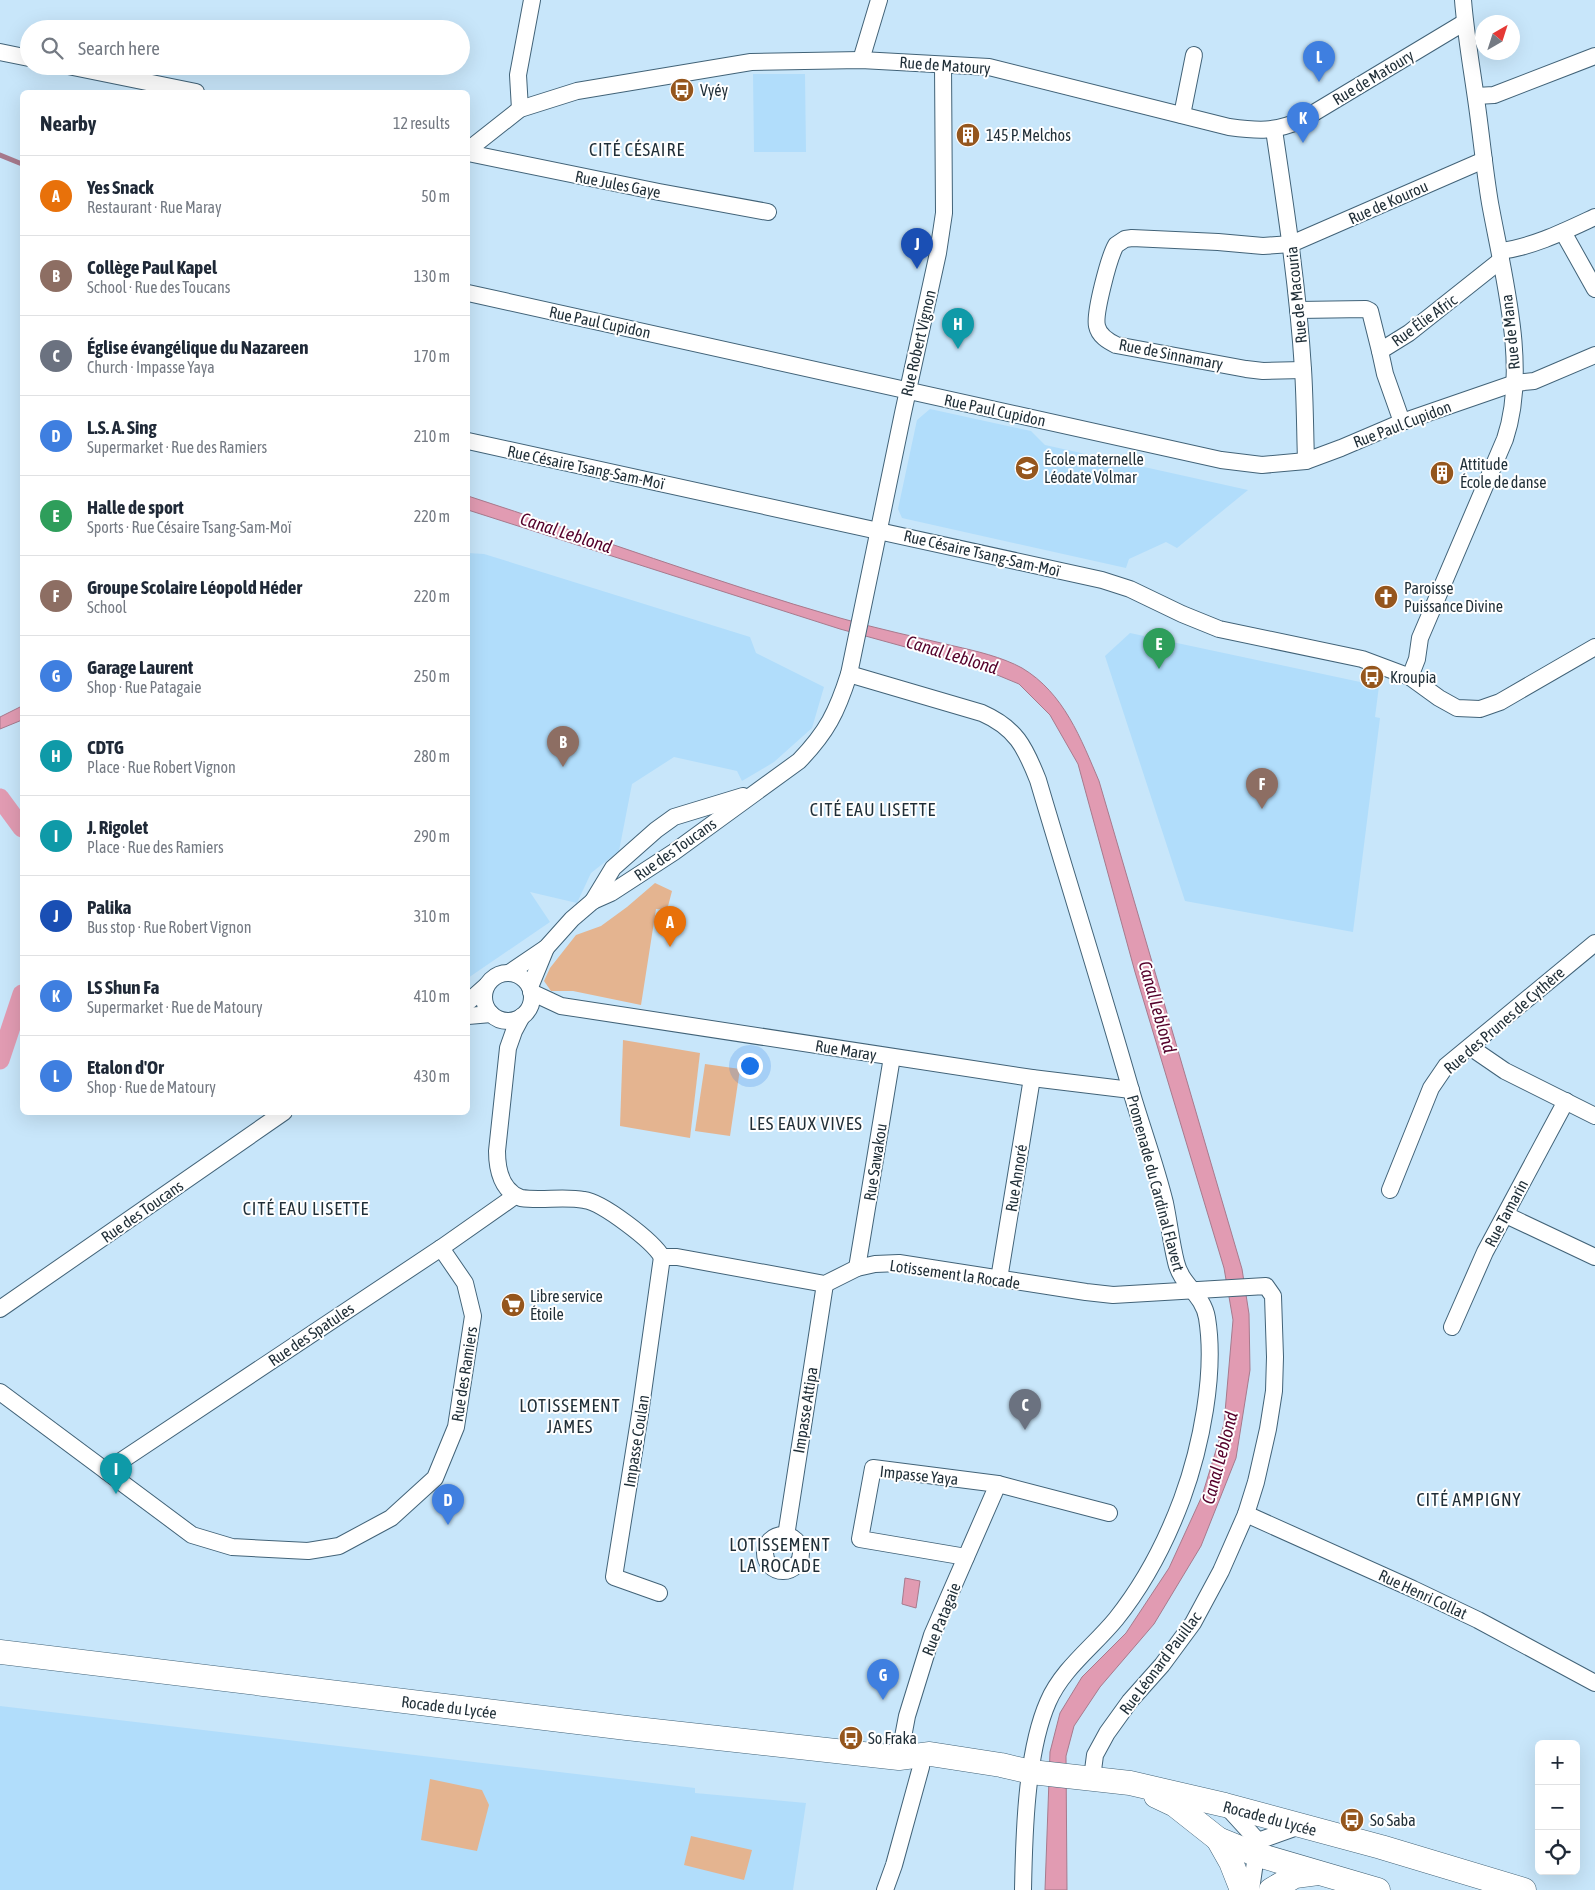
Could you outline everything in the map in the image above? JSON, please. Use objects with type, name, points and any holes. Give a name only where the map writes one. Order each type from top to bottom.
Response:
[{"type":"main road","name":"Rocade du Lycée","points":[[0,1652],[627,1728],[899,1758],[930,1754],[1001,1765],[1031,1772],[1130,1783],[1225,1805],[1381,1847],[1524,1890]]},
{"type":"main road","name":"Rocade du Lycée","points":[[899,1758],[921,1767],[1002,1778],[1031,1772]]},
{"type":"main road","points":[[921,1767],[932,1762],[986,1770],[1001,1765]]},
{"type":"main road","name":"Rocade du Lycée","points":[[1130,1783],[1175,1805],[1218,1839],[1256,1847],[1320,1872],[1378,1890]]},
{"type":"main road","points":[[1218,1839],[1231,1862],[1242,1890]]},
{"type":"main road","points":[[1271,1890],[1295,1876],[1320,1872]]},
{"type":"street","points":[[520,108],[518,75],[532,0]]},
{"type":"street","points":[[861,60],[879,0]]},
{"type":"street","name":"Rue de Mana","points":[[1410,677],[1417,659],[1420,638],[1505,439],[1510,423],[1515,383],[1515,350],[1490,202],[1463,0]]},
{"type":"street","name":"Rue de Matoury","points":[[470,150],[520,108],[577,91],[751,62],[861,60],[989,67],[1229,127],[1274,130],[1302,120],[1465,22]]},
{"type":"street","points":[[0,52],[20,56]]},
{"type":"street","points":[[1182,115],[1194,55]]},
{"type":"street","points":[[1476,96],[1494,95],[1595,56]]},
{"type":"street","name":"Rue Robert Vignon","points":[[879,530],[938,254],[944,213],[942,65]]},
{"type":"street","points":[[112,75],[186,90]]},
{"type":"street","name":"Rue de Macouria","points":[[1274,130],[1291,244],[1298,310],[1303,370],[1306,461]]},
{"type":"street","name":"Rue Jules Gaye","points":[[470,152],[659,192],[768,212]]},
{"type":"street","name":"Rue de Kourou","points":[[1291,244],[1484,160]]},
{"type":"street","points":[[1500,256],[1514,249],[1563,232],[1595,217]]},
{"type":"street","points":[[1563,232],[1595,289]]},
{"type":"street","name":"Rue de Sinnamary","points":[[1291,244],[1263,246],[1218,242],[1125,239],[1113,249],[1097,325],[1104,337],[1116,345],[1246,369],[1263,371],[1303,370]]},
{"type":"street","name":"Rue Élie Afric","points":[[1402,422],[1385,374],[1380,351],[1409,333],[1500,256]]},
{"type":"street","name":"Rue Paul Cupidon","points":[[470,293],[1221,460],[1262,465],[1306,461],[1402,422],[1515,383],[1534,381],[1595,356]]},
{"type":"street","points":[[1298,310],[1366,309],[1370,311],[1380,351]]},
{"type":"street","name":"Rue Césaire Tsang-Sam-Moï","points":[[470,441],[1102,580],[1130,589],[1219,629],[1362,659],[1410,677],[1439,698],[1457,708],[1480,710],[1500,702],[1595,647]]},
{"type":"street","name":"Rue des Toucans","points":[[509,973],[546,948],[572,919],[593,901],[611,893],[674,852],[799,761],[815,744],[830,724],[839,705],[849,674],[879,530]]},
{"type":"street","name":"Promenade du Cardinal Flavert","points":[[849,674],[982,713],[1005,726],[1022,743],[1038,780],[1165,1203],[1177,1266],[1182,1278],[1201,1290],[1207,1318],[1208,1389],[1202,1428],[1188,1482],[1166,1537],[1139,1586],[1115,1620],[1060,1680],[1048,1700],[1036,1742],[1031,1772],[1023,1890]]},
{"type":"street","name":"Rue des Toucans","points":[[593,901],[613,868],[656,830],[674,817],[755,793]]},
{"type":"street","name":"Rue des Prunes de Cythère","points":[[1390,1190],[1431,1088],[1446,1066],[1595,943]]},
{"type":"street","name":"Rue des Toucans","points":[[530,989],[546,948]]},
{"type":"street","points":[[470,1000],[498,975],[509,973],[521,977],[530,989],[532,998],[514,1031],[508,1048],[497,1159],[498,1168],[505,1186],[515,1196],[529,1199],[580,1199],[592,1201],[603,1206],[639,1234],[662,1257],[677,1257],[825,1284]]},
{"type":"street","points":[[486,986],[485,1004],[496,1017],[508,1048]]},
{"type":"street","name":"Rue Maray","points":[[530,989],[561,1006]]},
{"type":"street","name":"Rue Maray","points":[[525,1013],[561,1006],[1032,1078],[1131,1090]]},
{"type":"street","points":[[470,1016],[496,1017],[510,1021],[525,1013]]},
{"type":"street","points":[[1470,1047],[1505,1070],[1595,1116]]},
{"type":"street","name":"Rue Sawakou","points":[[857,1268],[892,1056]]},
{"type":"street","name":"Rue Annoré","points":[[999,1279],[1032,1078]]},
{"type":"street","name":"Rue Tamarin","points":[[1452,1327],[1485,1252],[1566,1101]]},
{"type":"street","name":"Rue des Toucans","points":[[0,1309],[280,1115]]},
{"type":"street","name":"Rue des Spatules","points":[[106,1470],[441,1248],[515,1196]]},
{"type":"street","points":[[1506,1215],[1595,1257]]},
{"type":"street","name":"Rue des Ramiers","points":[[0,1392],[192,1536],[232,1547],[308,1551],[339,1546],[391,1518],[435,1478],[456,1428],[473,1316],[465,1283],[441,1248]]},
{"type":"street","name":"Impasse Coulan","points":[[659,1593],[614,1577],[640,1414],[662,1257]]},
{"type":"street","name":"Lotissement la Rocade","points":[[825,1284],[857,1268],[875,1264],[898,1263],[1113,1295],[1266,1286]]},
{"type":"street","name":"Impasse Attipa","points":[[786,1536],[825,1284]]},
{"type":"street","name":"Rue Léonard Pauillac","points":[[1085,1777],[1107,1733],[1130,1701],[1162,1665],[1193,1623],[1221,1572],[1246,1514],[1256,1482],[1274,1391],[1273,1296],[1266,1286]]},
{"type":"street","name":"Impasse Yaya","points":[[966,1557],[860,1540],[874,1468],[998,1484],[1109,1513]]},
{"type":"street","name":"Rue Patagaie","points":[[899,1758],[907,1716],[932,1636],[998,1484]]},
{"type":"street","name":"Rue Henri Collat","points":[[1246,1514],[1478,1620],[1595,1684]]},
{"type":"street","points":[[885,1890],[894,1865],[921,1767]]},
{"type":"street","points":[[1225,1805],[1256,1847],[1250,1890]]},
{"type":"street","points":[[1256,1847],[1300,1826]]},
{"type":"shaded area","points":[[753,74],[805,74],[806,152],[754,152]]},
{"type":"shaded area","name":"École maternelle Léodate Volmar","points":[[930,409],[1031,431],[1045,445],[1248,490],[1177,548],[1166,542],[1129,559],[1126,568],[902,518],[898,509],[917,420]]},
{"type":"shaded area","points":[[470,553],[484,554],[750,637],[756,653],[824,687],[812,728],[774,762],[742,781],[737,771],[674,757],[632,784],[619,851],[591,873],[577,903],[530,892],[550,922],[470,977]]},
{"type":"shaded area","points":[[1130,633],[1379,686],[1375,717],[1380,718],[1353,932],[1185,901],[1105,656]]},
{"type":"shaded area","points":[[655,883],[672,891],[667,910],[656,909],[641,1005],[573,991],[551,991],[544,981],[550,968],[576,935],[601,926]]},
{"type":"shaded area","points":[[623,1040],[700,1053],[690,1138],[620,1126]]},
{"type":"shaded area","points":[[705,1064],[740,1069],[730,1136],[695,1131]]},
{"type":"shaded area","points":[[0,1706],[695,1788],[695,1793],[806,1803],[793,1890],[0,1890]]},
{"type":"shaded area","points":[[430,1779],[482,1790],[489,1805],[477,1851],[421,1840]]},
{"type":"shaded area","points":[[691,1836],[752,1850],[744,1880],[684,1865]]},
{"type":"water","name":"Canal Leblond","points":[[470,497],[793,604],[868,626],[980,652],[1014,664],[1037,678],[1060,704],[1078,733],[1099,781],[1242,1269],[1249,1314],[1250,1370],[1236,1458],[1201,1546],[1154,1624],[1100,1687],[1074,1726],[1066,1756],[1067,1890],[1045,1890],[1050,1752],[1060,1713],[1082,1677],[1126,1633],[1169,1568],[1202,1496],[1224,1424],[1233,1320],[1224,1268],[1135,972],[1078,764],[1050,715],[1019,684],[978,667],[840,629],[470,511]]},
{"type":"water","points":[[20,707],[20,721],[0,729],[0,717]]},
{"type":"water","points":[[905,1578],[920,1581],[916,1608],[902,1604]]},
{"type":"waterway","points":[[0,155],[20,163]]},
{"type":"waterway","points":[[0,798],[20,825]]},
{"type":"waterway","points":[[0,1060],[20,1000]]},
{"type":"place","name":"Etalon d'Or","points":[[1319,82]]},
{"type":"place","name":"Vyéy","points":[[682,90]]},
{"type":"place","name":"145 P. Melchos","points":[[968,135]]},
{"type":"place","name":"LS Shun Fa","points":[[1303,143]]},
{"type":"place","name":"Palika","points":[[917,269]]},
{"type":"place","name":"CDTG","points":[[958,349]]},
{"type":"place","name":"École maternelle Léodate Volmar","points":[[1027,468]]},
{"type":"place","name":"Attitude École de danse","points":[[1442,473]]},
{"type":"place","name":"Paroisse Puissance Divine","points":[[1386,597]]},
{"type":"place","name":"Halle de sport","points":[[1159,669]]},
{"type":"place","name":"Kroupia","points":[[1372,677]]},
{"type":"place","name":"Collège Paul Kapel","points":[[563,767]]},
{"type":"place","name":"Groupe Scolaire Léopold Héder","points":[[1262,809]]},
{"type":"place","name":"Yes Snack","points":[[670,947]]},
{"type":"place","name":"Libre service Étoile","points":[[513,1305]]},
{"type":"place","name":"Église évangélique du Nazareen","points":[[1025,1430]]},
{"type":"place","name":"J. Rigolet","points":[[116,1494]]},
{"type":"place","name":"L.S. A. Sing","points":[[448,1525]]},
{"type":"place","name":"Garage Laurent","points":[[883,1700]]},
{"type":"place","name":"So Fraka","points":[[851,1738]]},
{"type":"place","name":"So Saba","points":[[1352,1820]]},
{"type":"district","name":"CITÉ CÉSAIRE","points":[[637,150]]},
{"type":"district","name":"CITÉ EAU LISETTE","points":[[873,810]]},
{"type":"district","name":"LES EAUX VIVES","points":[[806,1124]]},
{"type":"district","name":"CITÉ EAU LISETTE","points":[[306,1209]]},
{"type":"district","name":"LOTISSEMENT JAMES","points":[[570,1416]]},
{"type":"district","name":"CITÉ AMPIGNY","points":[[1469,1500]]},
{"type":"district","name":"LOTISSEMENT LA ROCADE","points":[[780,1555]]}]
